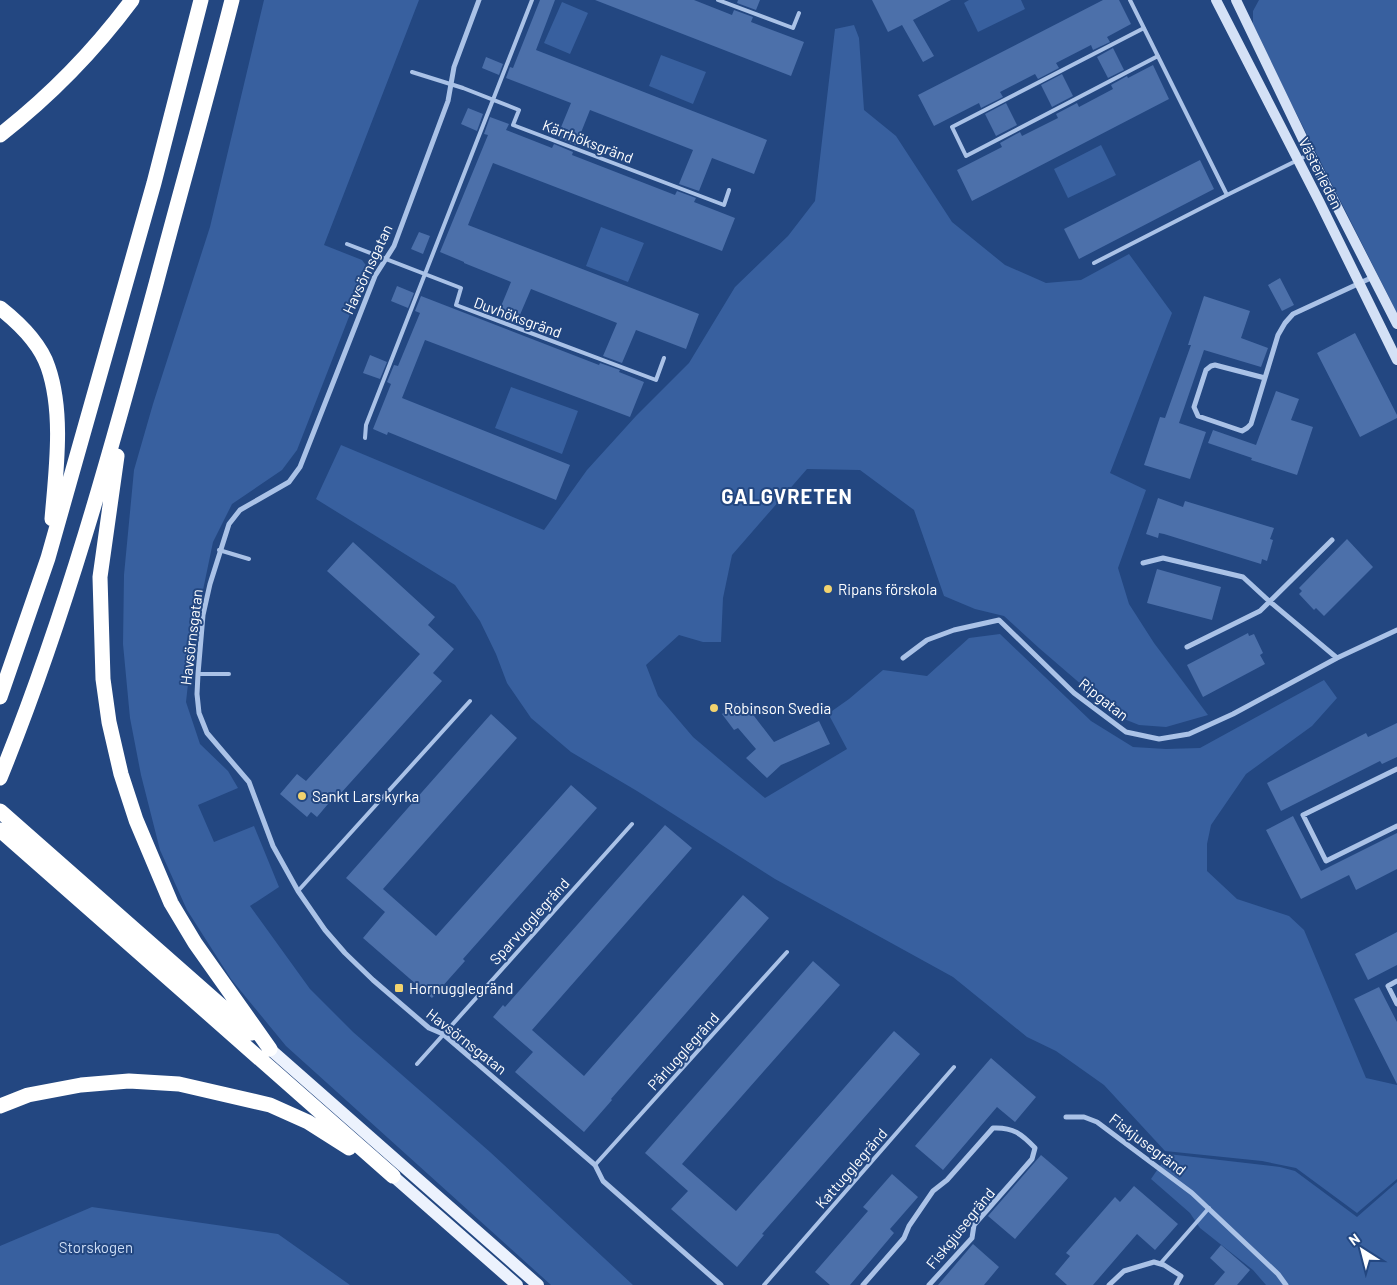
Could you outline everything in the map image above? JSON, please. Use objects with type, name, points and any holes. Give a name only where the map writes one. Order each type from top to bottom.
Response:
[{"type":"highway","points":[[0,135],[27,114],[85,58],[132,0]]},
{"type":"highway","points":[[0,697],[48,558],[154,183],[201,0]]},
{"type":"highway","points":[[0,778],[53,637],[125,400],[232,0]]},
{"type":"highway","points":[[0,308],[17,322],[33,340],[47,365],[55,394],[57,424],[56,479],[48,558]]},
{"type":"highway","points":[[125,400],[100,577],[103,679],[121,774],[139,828],[171,904],[195,943],[270,1049]]},
{"type":"highway","points":[[0,811],[270,1049]]},
{"type":"highway","points":[[0,830],[393,1176]]},
{"type":"highway","points":[[0,1106],[28,1095],[81,1085],[129,1082],[179,1084],[224,1093],[278,1108],[308,1122],[393,1176]]},
{"type":"main road","points":[[270,1049],[538,1285]]},
{"type":"main road","points":[[393,1176],[517,1285]]},
{"type":"street","name":"Havsörnsgatan","points":[[479,0],[454,67],[448,101],[394,246],[375,276],[300,467],[289,482],[240,510],[229,524],[210,584],[203,615],[197,694],[199,713],[207,733],[249,782],[273,846],[298,892],[325,930],[345,953],[429,1028],[443,1034],[595,1165],[603,1181],[721,1285]]},
{"type":"street","name":"Västerleden","points":[[1236,0],[1310,154],[1397,324]]},
{"type":"street","name":"Västerleden","points":[[1220,1],[1397,360]]},
{"type":"street","points":[[1265,378],[1215,365],[1211,366],[1206,370],[1194,407],[1198,416],[1242,430],[1247,428],[1251,424],[1278,336],[1285,323],[1293,314],[1373,277]]},
{"type":"street","points":[[1186,647],[1260,611],[1332,540]]},
{"type":"street","points":[[1143,563],[1163,558],[1243,577],[1337,658]]},
{"type":"street","name":"Ripgatan","points":[[903,658],[927,640],[954,630],[999,620],[1074,693],[1126,732],[1159,738],[1189,734],[1233,714],[1337,658],[1397,630]]},
{"type":"street","points":[[1397,769],[1303,815],[1326,861],[1397,826]]},
{"type":"street","points":[[1397,982],[1388,986],[1397,1004]]},
{"type":"street","name":"Fiskjusegränd","points":[[1066,1117],[1084,1117],[1098,1122],[1192,1193],[1278,1274],[1286,1285]]},
{"type":"street","name":"Fiskgjusegränd","points":[[864,1285],[904,1238],[909,1226],[933,1191],[947,1180],[993,1128],[1006,1128],[1024,1136],[1035,1148],[1032,1159],[974,1225],[972,1238],[929,1285]]},
{"type":"street","points":[[1109,1285],[1124,1271],[1154,1262],[1181,1276],[1176,1285]]},
{"type":"lane","points":[[365,438],[366,425],[532,0]]},
{"type":"lane","points":[[718,0],[793,28],[798,13]]},
{"type":"lane","points":[[1130,0],[1227,195]]},
{"type":"lane","points":[[1144,28],[952,127],[966,156],[1158,56]]},
{"type":"lane","name":"Kärrhöksgränd","points":[[412,72],[451,84],[519,110],[513,124],[724,205],[730,190]]},
{"type":"lane","points":[[1094,263],[1310,154]]},
{"type":"lane","name":"Duvhöksgränd","points":[[347,244],[462,288],[456,305],[656,380],[664,358]]},
{"type":"lane","points":[[220,550],[249,559]]},
{"type":"lane","points":[[198,674],[229,674]]},
{"type":"lane","points":[[298,892],[470,701]]},
{"type":"lane","name":"Sparvugglegränd","points":[[417,1064],[632,824]]},
{"type":"lane","name":"Pärlugglegränd","points":[[595,1165],[787,952]]},
{"type":"lane","name":"Kattugglegränd","points":[[764,1285],[954,1067]]},
{"type":"lane","points":[[1160,1264],[1209,1208]]},
{"type":"green space","points":[[264,0],[419,0],[324,245],[362,260],[368,268],[297,450],[282,470],[232,504],[213,542],[193,638],[186,702],[200,744],[228,771],[238,788],[198,805],[214,842],[254,826],[279,887],[250,906],[310,989],[353,1032],[490,1152],[633,1285],[551,1285],[286,1046],[231,979],[187,910],[160,850],[141,775],[130,718],[123,644],[124,575],[134,470],[153,404],[210,227]]},
{"type":"green space","points":[[969,0],[1021,0],[1025,9],[978,32],[964,3]]},
{"type":"green space","points":[[1259,0],[1397,0],[1397,313],[1253,24],[1253,11]]},
{"type":"green space","points":[[562,2],[588,13],[570,54],[544,43]]},
{"type":"green space","points":[[854,25],[859,38],[864,110],[896,136],[952,222],[1005,265],[1046,283],[1081,280],[1129,254],[1172,313],[1110,473],[1146,490],[1118,568],[1129,604],[1154,643],[1208,715],[1166,727],[1139,725],[1119,717],[1004,616],[975,609],[944,596],[914,510],[860,470],[807,469],[732,555],[723,598],[721,642],[703,642],[679,635],[646,665],[658,696],[693,737],[765,798],[847,749],[830,717],[832,711],[883,670],[927,676],[969,638],[1000,634],[1091,721],[1133,747],[1166,749],[1200,748],[1324,680],[1337,698],[1312,726],[1246,774],[1211,825],[1207,844],[1207,871],[1237,899],[1289,916],[1304,930],[1366,1078],[1397,1085],[1397,1179],[1357,1213],[1296,1168],[1262,1161],[1165,1151],[1104,1085],[1056,1051],[1027,1037],[953,977],[775,879],[637,791],[571,752],[531,718],[507,683],[480,621],[455,585],[316,499],[341,445],[544,530],[587,470],[636,416],[689,363],[735,287],[788,236],[815,201],[835,29]]},
{"type":"green space","points":[[661,55],[706,72],[693,104],[649,86]]},
{"type":"green space","points":[[1101,145],[1116,175],[1068,198],[1054,169]]},
{"type":"green space","points":[[601,227],[644,243],[628,282],[586,266]]},
{"type":"green space","points":[[511,387],[578,411],[562,454],[495,428]]},
{"type":"green space","points":[[1168,1154],[1280,1167],[1295,1171],[1357,1217],[1397,1182],[1397,1285],[1266,1285],[1253,1270],[1200,1228],[1190,1213],[1151,1179]]},
{"type":"green space","name":"Storskogen","points":[[92,1207],[278,1234],[350,1285],[0,1285],[0,1246]]},
{"type":"building","points":[[540,0],[555,0],[536,50],[767,140],[754,174],[712,158],[699,191],[679,184],[693,150],[590,110],[576,145],[557,137],[571,103],[506,78],[510,67],[513,68]]},
{"type":"building","points":[[595,0],[694,0],[732,15],[734,10],[753,17],[751,22],[804,42],[791,76]]},
{"type":"building","points":[[738,0],[760,0],[756,10],[737,3]]},
{"type":"building","points":[[872,0],[951,0],[913,20],[934,56],[923,62],[902,25],[888,32]]},
{"type":"building","points":[[1103,0],[1119,0],[1131,24],[1107,37],[1110,42],[1093,50],[1091,45],[1056,63],[1059,68],[1038,79],[1035,74],[1000,92],[1003,97],[981,108],[979,103],[934,126],[918,95]]},
{"type":"building","points":[[1113,48],[1124,70],[1108,78],[1097,57]]},
{"type":"building","points":[[486,57],[503,64],[499,75],[482,68]]},
{"type":"building","points":[[1153,65],[1169,99],[972,201],[957,170],[1002,147],[1000,143],[1020,132],[1022,136],[1058,118],[1056,114],[1077,103],[1079,107],[1113,89],[1111,85]]},
{"type":"building","points":[[1062,74],[1073,96],[1052,107],[1041,85]]},
{"type":"building","points":[[1006,103],[1017,125],[996,136],[985,114]]},
{"type":"building","points":[[468,108],[483,114],[477,131],[461,124]]},
{"type":"building","points":[[490,117],[509,124],[506,130],[552,148],[554,144],[573,152],[572,155],[675,195],[677,191],[696,198],[694,202],[735,218],[722,251],[493,163],[468,225],[699,314],[686,349],[636,330],[622,363],[603,356],[617,323],[531,289],[516,324],[497,316],[511,282],[440,252],[488,135],[484,134]]},
{"type":"building","points":[[1200,160],[1214,189],[1079,259],[1064,229]]},
{"type":"building","points":[[419,232],[430,236],[423,254],[411,249]]},
{"type":"building","points":[[1280,278],[1294,305],[1282,311],[1268,285]]},
{"type":"building","points":[[397,286],[414,293],[408,308],[391,301]]},
{"type":"building","points":[[421,296],[599,365],[600,363],[620,370],[619,372],[644,382],[630,417],[425,340],[402,398],[570,465],[556,500],[388,432],[387,435],[373,429],[391,384],[387,382],[394,365],[398,366],[420,313],[415,311]]},
{"type":"building","points":[[1204,296],[1250,311],[1241,338],[1268,348],[1261,367],[1204,350],[1179,423],[1206,432],[1190,479],[1144,465],[1160,417],[1165,418],[1191,345],[1188,345]]},
{"type":"building","points":[[1355,333],[1397,415],[1397,418],[1360,437],[1317,353]]},
{"type":"building","points":[[370,355],[387,362],[380,379],[363,373]]},
{"type":"building","points":[[1276,391],[1299,399],[1291,420],[1313,427],[1297,475],[1208,443],[1213,430],[1256,445]]},
{"type":"building","points":[[1158,498],[1183,507],[1185,501],[1274,528],[1270,539],[1273,540],[1267,561],[1262,559],[1261,564],[1164,534],[1159,533],[1158,538],[1146,534]]},
{"type":"building","points":[[1347,539],[1373,567],[1324,616],[1316,608],[1314,610],[1299,594],[1302,591],[1299,588]]},
{"type":"building","points":[[353,542],[435,617],[428,625],[454,649],[433,673],[442,681],[341,793],[339,791],[317,817],[311,812],[307,817],[280,794],[297,774],[306,781],[420,654],[327,571]]},
{"type":"building","points":[[1157,569],[1221,587],[1212,620],[1147,603]]},
{"type":"building","points":[[1248,633],[1249,636],[1254,634],[1263,653],[1260,655],[1265,664],[1203,697],[1187,665]]},
{"type":"building","points":[[737,703],[747,715],[751,712],[774,742],[819,721],[830,744],[781,765],[767,778],[746,758],[756,749],[738,728],[734,730],[722,714]]},
{"type":"building","points":[[491,714],[517,738],[383,889],[436,936],[571,785],[597,808],[463,959],[465,961],[432,998],[363,938],[385,912],[346,878]]},
{"type":"building","points":[[1397,723],[1397,757],[1382,764],[1380,761],[1281,811],[1267,783],[1366,733],[1368,737]]},
{"type":"building","points":[[1293,816],[1321,871],[1397,833],[1397,869],[1356,890],[1349,875],[1301,899],[1266,830]]},
{"type":"building","points":[[665,825],[692,848],[532,1030],[584,1076],[743,895],[769,918],[584,1132],[515,1072],[533,1052],[493,1017],[503,1005],[505,1007]]},
{"type":"building","points":[[1397,932],[1397,965],[1368,980],[1355,954]]},
{"type":"building","points":[[813,961],[840,985],[682,1164],[736,1211],[894,1031],[920,1054],[762,1234],[764,1235],[737,1267],[671,1209],[688,1191],[645,1153]]},
{"type":"building","points":[[1379,987],[1397,1022],[1397,1084],[1354,999]]},
{"type":"building","points":[[991,1058],[1036,1097],[1015,1122],[997,1107],[943,1170],[915,1146]]},
{"type":"building","points":[[1041,1155],[1068,1178],[1015,1239],[988,1216]]},
{"type":"building","points":[[892,1174],[918,1197],[890,1229],[894,1233],[850,1285],[830,1285],[815,1272],[868,1211],[863,1207]]},
{"type":"building","points":[[1134,1186],[1178,1224],[1155,1250],[1137,1234],[1093,1285],[1067,1285],[1055,1274],[1070,1256],[1066,1253],[1115,1197],[1120,1202]]},
{"type":"building","points":[[973,1244],[999,1267],[984,1285],[938,1285]]},
{"type":"building","points":[[1221,1245],[1250,1270],[1237,1285],[1214,1285],[1225,1272],[1210,1258]]},
{"type":"place","name":"Ripans förskola","points":[[828,589]]},
{"type":"place","name":"Robinson Svedia","points":[[714,708]]},
{"type":"place","name":"Sankt Lars kyrka","points":[[302,796]]},
{"type":"place","name":"Hornugglegränd","points":[[399,988]]},
{"type":"district","name":"GALGVRETEN","points":[[787,496]]}]
